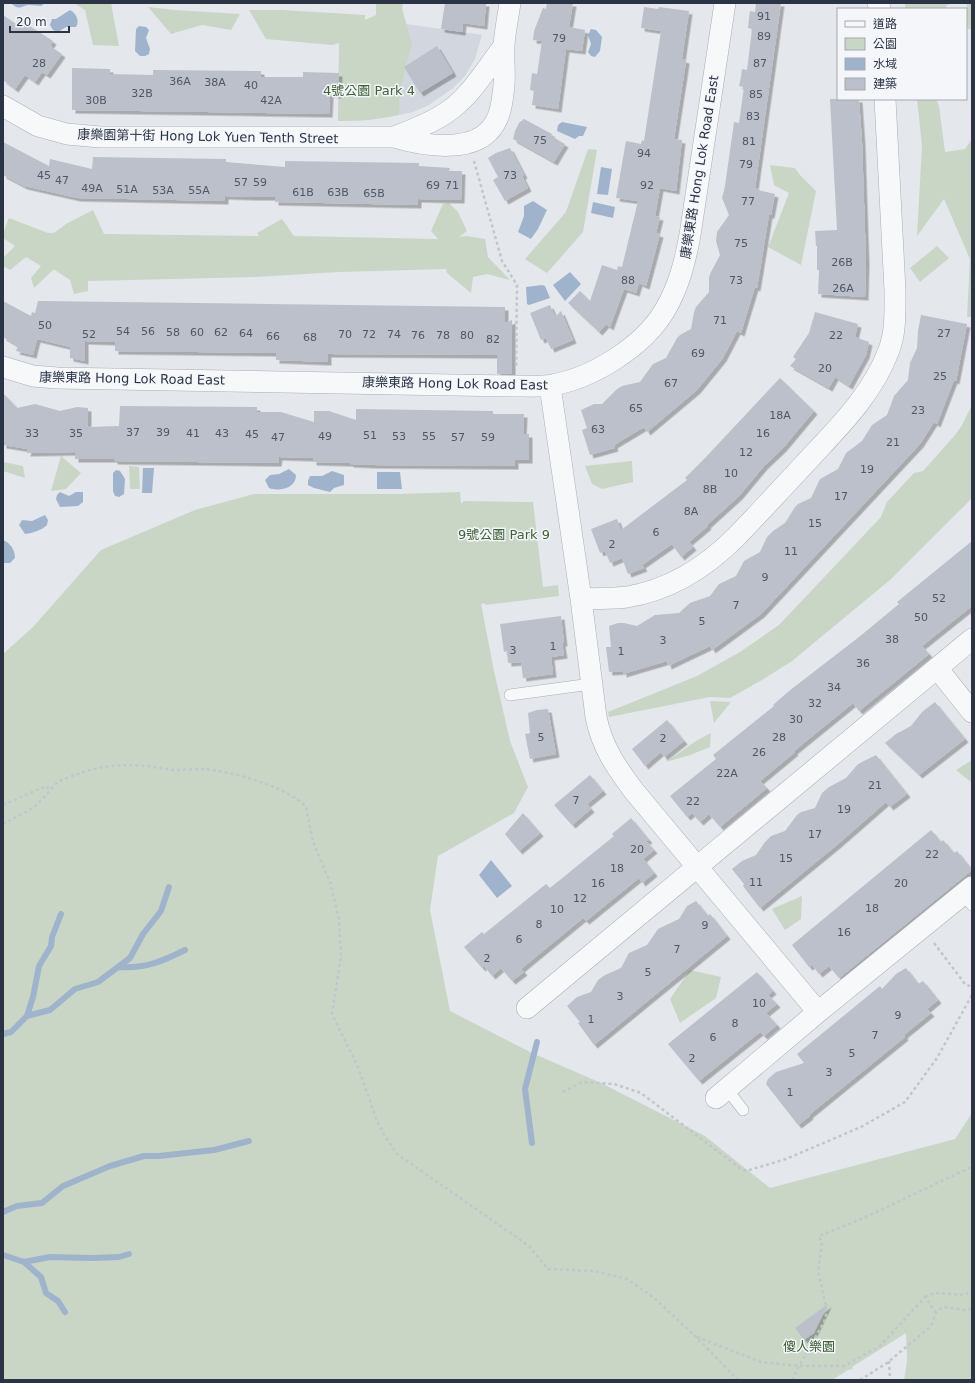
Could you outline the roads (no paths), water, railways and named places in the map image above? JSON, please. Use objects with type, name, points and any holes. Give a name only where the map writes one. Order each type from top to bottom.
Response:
[{"type":"street","name":"康樂園第十街 Hong Lok Yuen Tenth Street","points":[[3,106],[38,126],[67,134],[100,137],[394,137],[410,142],[425,144],[457,145],[469,143],[480,138],[489,131],[500,113],[504,94],[504,46],[510,3]]},
{"type":"street","name":"康樂東路 Hong Lok Road East","points":[[3,367],[33,376],[57,378],[515,386],[550,386],[595,370],[620,355],[645,336],[665,311],[680,279],[690,235],[725,3]]},
{"type":"street","name":"康樂園第十街 Hong Lok Yuen Tenth Street","points":[[394,137],[418,128],[450,110],[463,99],[504,46]]},
{"type":"street","points":[[581,599],[626,597],[651,592],[674,583],[693,573],[724,549],[736,537],[825,442],[869,390],[890,349],[894,329],[895,311],[885,100]]},
{"type":"street","points":[[550,386],[581,599],[591,684],[598,731],[603,744],[616,767],[696,866],[818,1012]]},
{"type":"street","points":[[527,1008],[696,866],[972,639]]},
{"type":"street","points":[[937,668],[972,712]]},
{"type":"street","points":[[721,1094],[922,927],[969,895]]},
{"type":"lane","points":[[510,695],[591,684]]},
{"type":"lane","points":[[721,1094],[743,1110]]},
{"type":"water","points":[[11,3],[45,3],[41,6],[27,5],[19,8]]},
{"type":"water","points":[[70,10],[77,17],[78,22],[76,27],[66,27],[58,32],[53,30],[50,25],[52,19],[56,19]]},
{"type":"water","points":[[139,26],[146,27],[149,30],[146,38],[150,49],[149,54],[145,56],[140,56],[135,51],[136,29]]},
{"type":"water","points":[[591,29],[596,30],[602,37],[600,51],[595,57],[591,56],[588,52],[591,44],[588,35]]},
{"type":"water","points":[[562,122],[587,127],[583,136],[579,136],[575,139],[557,131],[558,125]]},
{"type":"water","points":[[601,167],[612,169],[608,195],[597,194]]},
{"type":"water","points":[[533,201],[547,210],[538,229],[531,239],[518,232],[524,216],[524,206]]},
{"type":"water","points":[[593,202],[615,207],[613,218],[591,213]]},
{"type":"water","points":[[570,272],[581,284],[565,301],[553,285]]},
{"type":"water","points":[[545,286],[550,298],[529,305],[527,304],[526,287]]},
{"type":"water","points":[[143,468],[154,468],[152,493],[142,493]]},
{"type":"water","points":[[289,469],[296,475],[290,486],[282,489],[269,488],[265,480],[270,475],[279,474]]},
{"type":"water","points":[[116,470],[120,471],[125,479],[124,494],[119,497],[115,496],[113,491],[113,473]]},
{"type":"water","points":[[332,471],[344,475],[344,485],[334,488],[330,492],[308,485],[310,476],[322,476]]},
{"type":"water","points":[[377,472],[400,472],[402,489],[377,489]]},
{"type":"water","points":[[60,492],[69,496],[76,492],[83,492],[83,502],[78,506],[60,507],[56,499]]},
{"type":"water","points":[[45,515],[48,520],[47,525],[37,531],[25,534],[19,525],[22,520],[32,521]]},
{"type":"water","points":[[3,540],[10,545],[14,552],[15,558],[10,563],[3,563]]},
{"type":"water","points":[[491,860],[512,886],[497,898],[479,875]]},
{"type":"waterway","points":[[3,1034],[11,1032],[27,1016],[50,1010],[75,989],[98,982],[130,958],[143,934],[161,911],[169,887]]},
{"type":"waterway","points":[[27,1016],[33,997],[39,966],[51,946],[52,937],[61,914]]},
{"type":"waterway","points":[[119,967],[137,967],[154,963],[185,950]]},
{"type":"waterway","points":[[532,1143],[525,1089],[537,1042]]},
{"type":"waterway","points":[[3,1212],[17,1206],[42,1203],[63,1186],[110,1166],[144,1156],[159,1156],[214,1150],[249,1141]]},
{"type":"waterway","points":[[3,1255],[24,1262],[50,1257],[119,1257],[129,1254]]},
{"type":"waterway","points":[[24,1262],[41,1277],[46,1293],[58,1301],[65,1312]]},
{"type":"park label","name":"4號公園 Park 4","points":[[369,90]]},
{"type":"park label","name":"9號公園 Park 9","points":[[504,534]]},
{"type":"park label","name":"傻人樂園","points":[[809,1346]]}]
